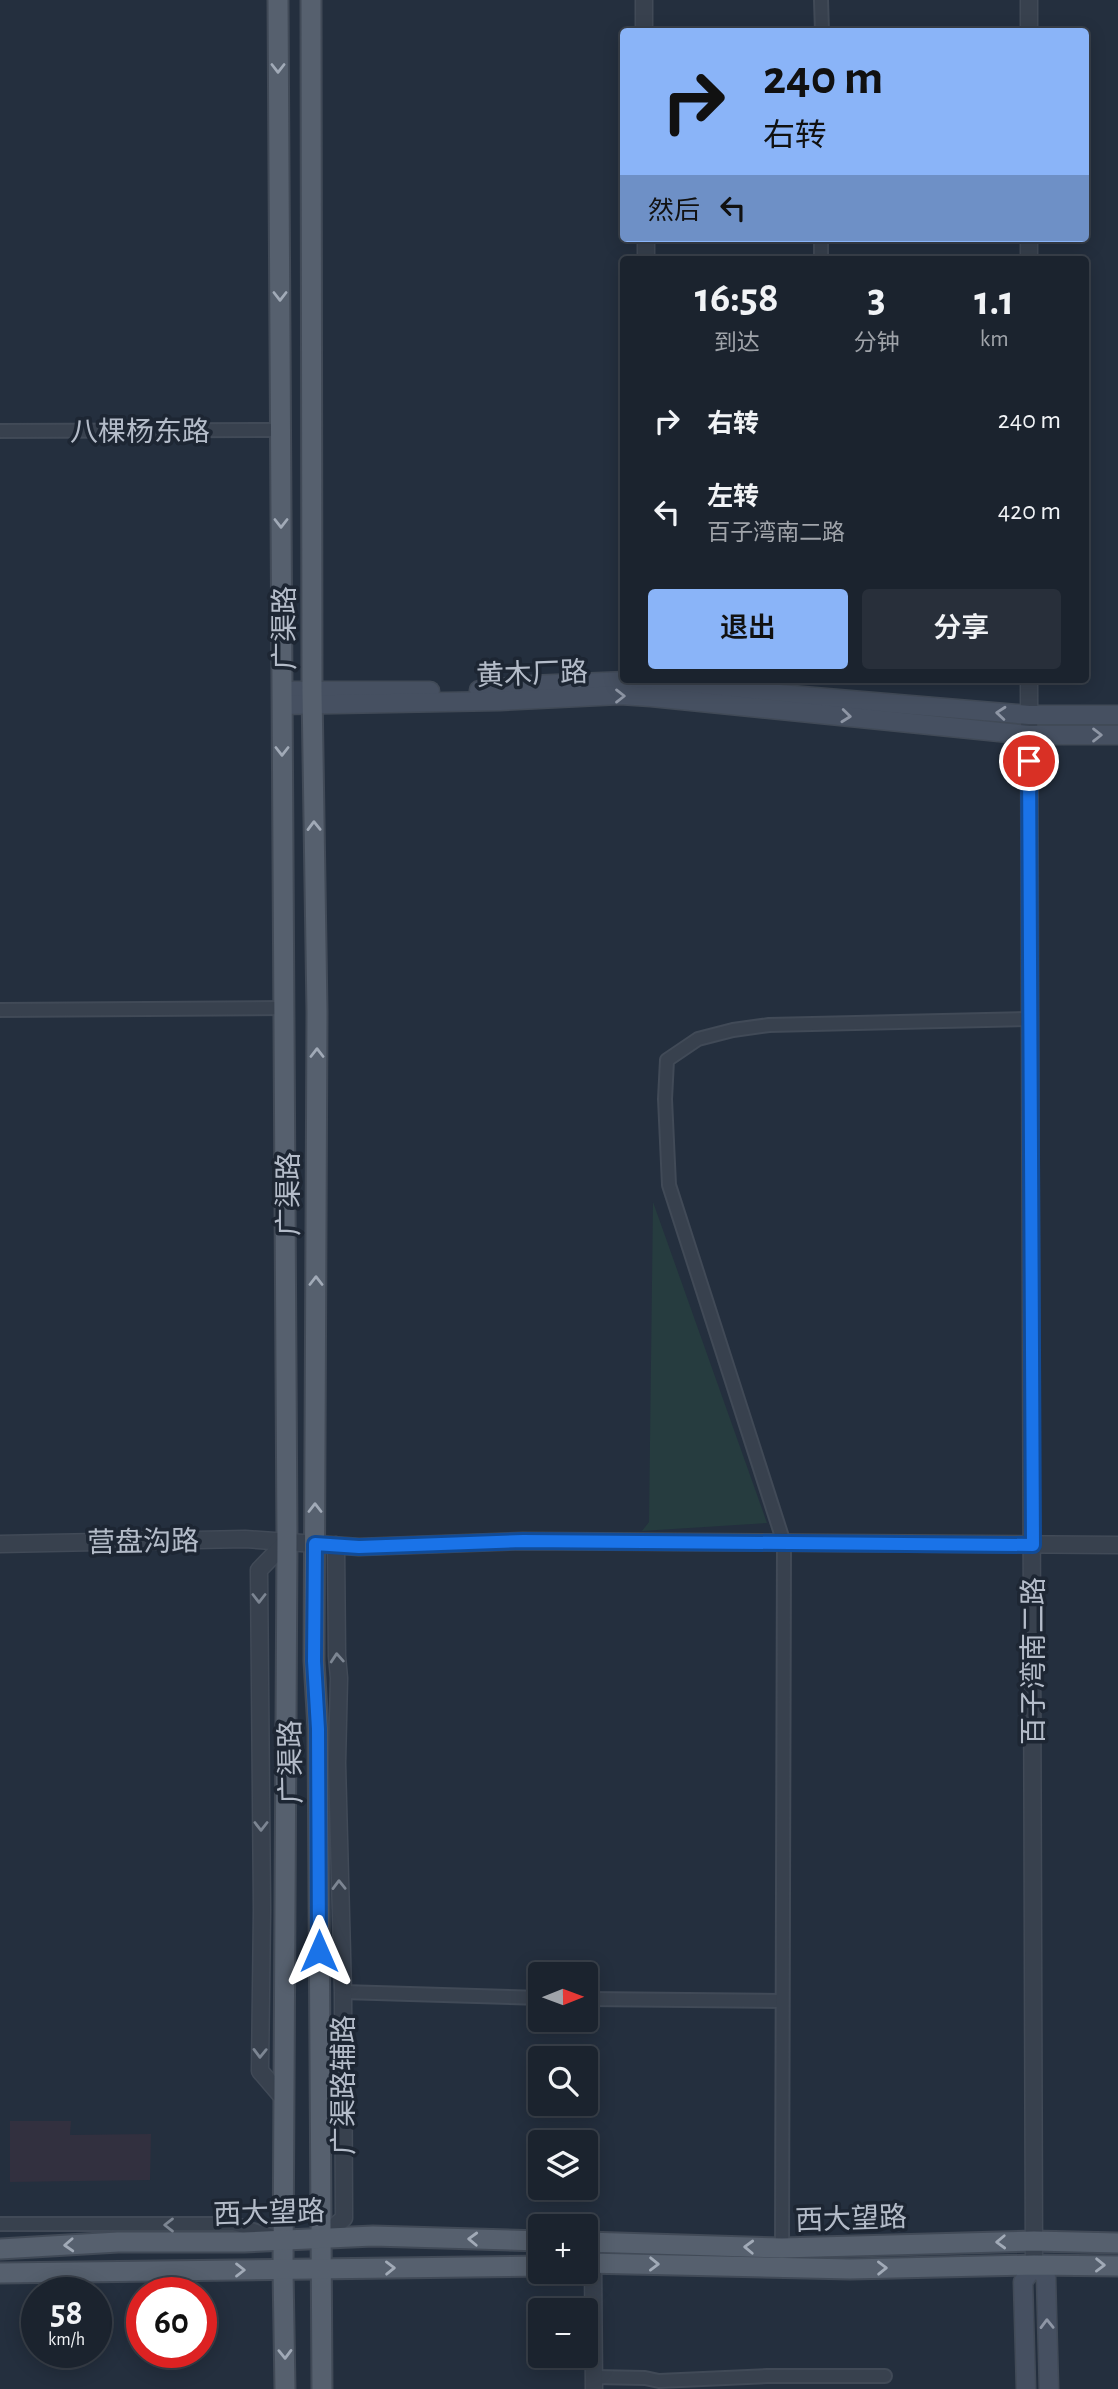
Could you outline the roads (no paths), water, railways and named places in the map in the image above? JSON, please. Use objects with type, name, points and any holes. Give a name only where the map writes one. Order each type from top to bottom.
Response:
[{"type":"main road","name":"广渠路","points":[[278,0],[287,1541],[285,2389]]},
{"type":"main road","name":"广渠路","points":[[311,0],[312,698],[317,1012],[314,1661],[318,1729],[322,2389]]},
{"type":"main road","name":"黄木厂路","points":[[651,686],[1029,735],[1118,735]]},
{"type":"main road","name":"黄木厂路","points":[[282,698],[500,701],[651,686],[1029,715],[1118,716]]},
{"type":"main road","name":"西大望路","points":[[0,2249],[118,2242],[373,2236],[528,2241]]},
{"type":"main road","name":"西大望路","points":[[598,2242],[782,2248],[1034,2241],[1118,2243]]},
{"type":"main road","name":"西大望路","points":[[598,2263],[850,2269],[1034,2264],[1118,2266]]},
{"type":"main road","points":[[1026,2389],[1023,2282],[1034,2264],[1046,2277],[1049,2389]]},
{"type":"main road","name":"西大望路","points":[[0,2273],[528,2266]]},
{"type":"street","points":[[644,0],[644,28]]},
{"type":"street","points":[[821,0],[821,28]]},
{"type":"street","points":[[1029,0],[1029,28]]},
{"type":"street","name":"八棵杨东路","points":[[0,432],[280,430]]},
{"type":"street","name":"百子湾南二路","points":[[1029,683],[1034,2264]]},
{"type":"street","points":[[0,1010],[284,1008]]},
{"type":"street","points":[[782,2248],[784,1543],[669,1185],[665,1099],[667,1060],[698,1039],[769,1025],[1030,1018]]},
{"type":"street","name":"营盘沟路","points":[[0,1544],[244,1539],[359,1547],[523,1541],[1118,1545]]},
{"type":"street","points":[[284,2099],[260,2071],[262,1897],[259,1570],[287,1541]]},
{"type":"street","name":"广渠路辅路","points":[[322,2238],[344,2218],[337,1763],[339,1678],[335,1545]]},
{"type":"street","points":[[342,1992],[528,1998]]},
{"type":"street","points":[[598,1999],[781,2001]]},
{"type":"street","points":[[321,2118],[332,2091],[332,2060],[342,2027]]},
{"type":"street","points":[[0,2224],[234,2224],[284,2240]]},
{"type":"street","points":[[591,2284],[594,2383],[645,2378],[659,2385],[767,2376],[885,2376]]}]
